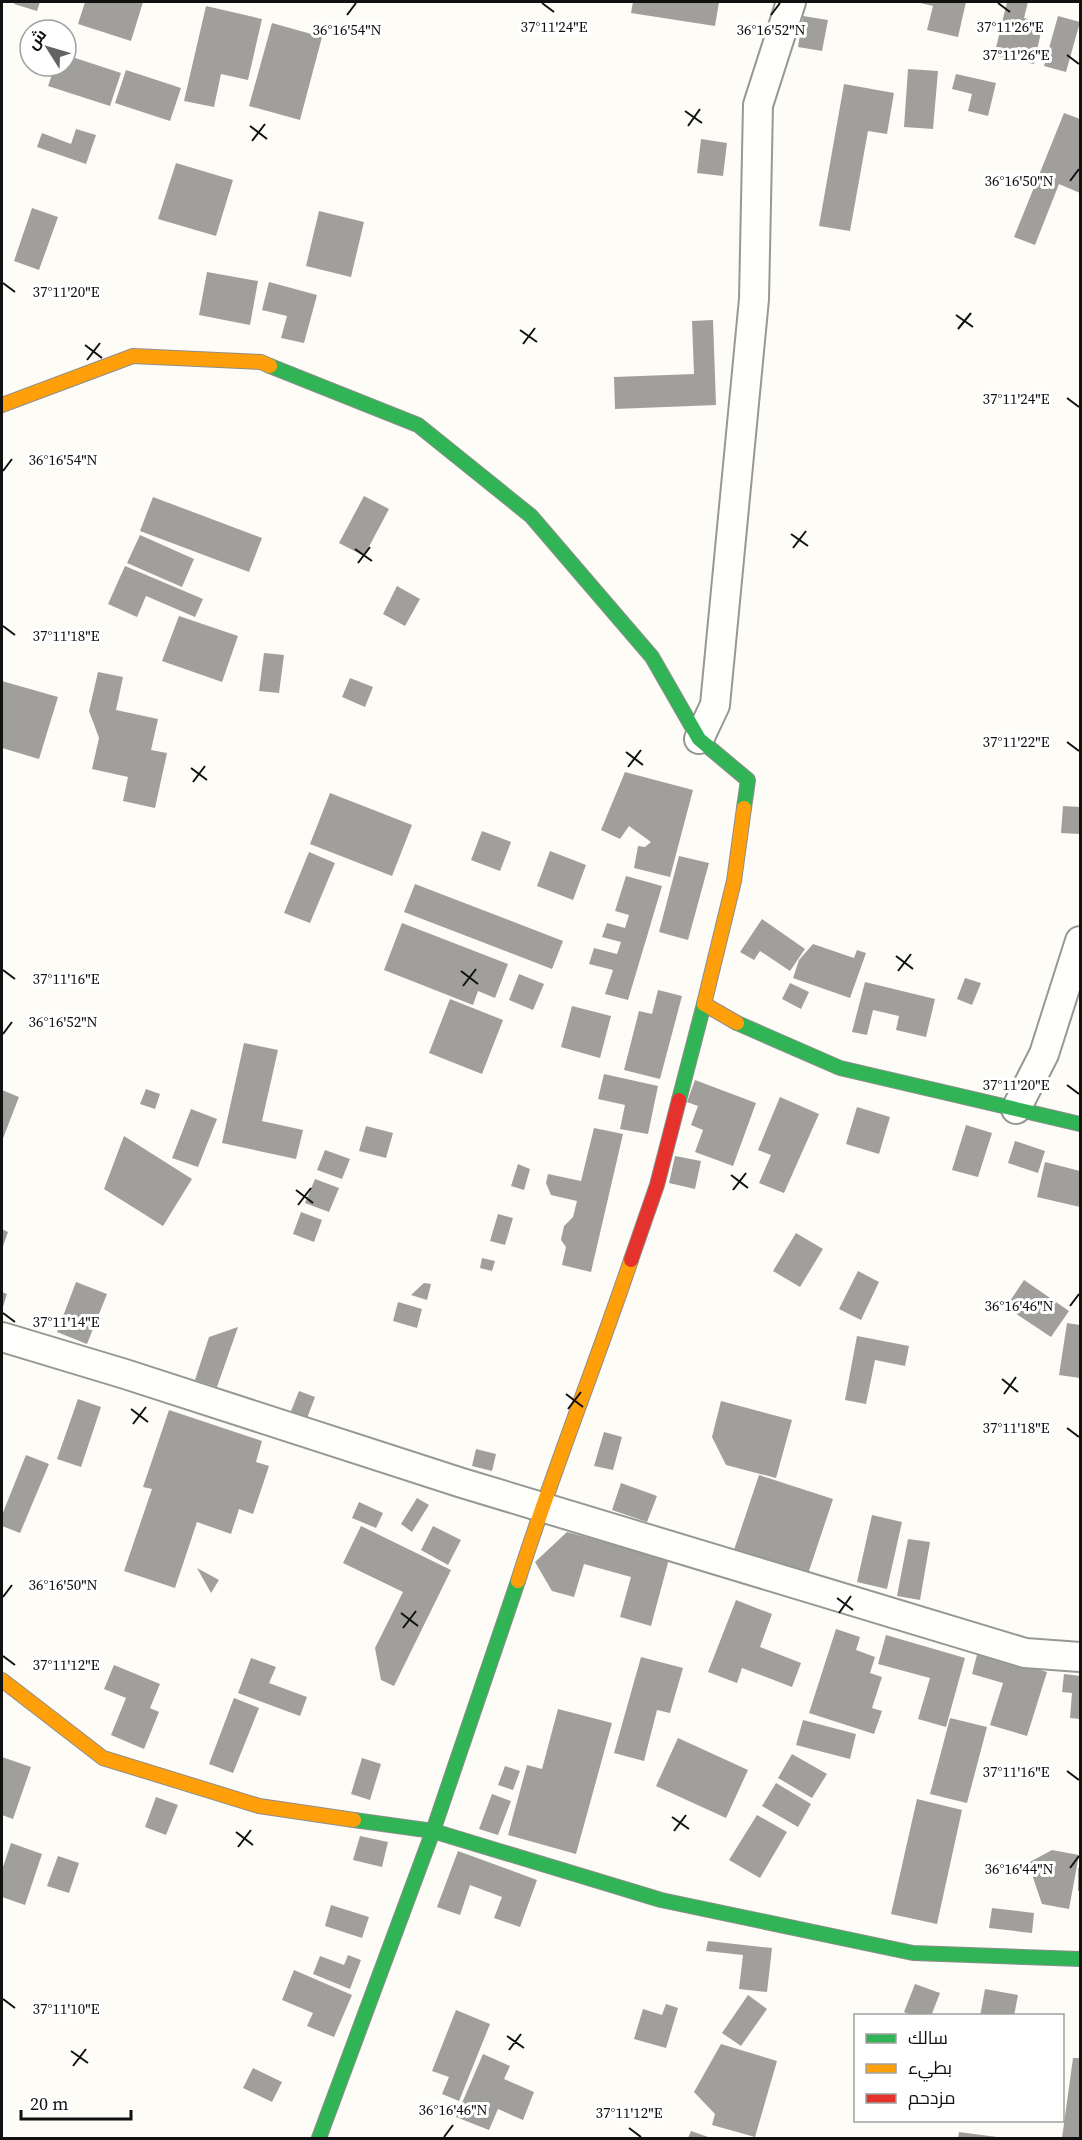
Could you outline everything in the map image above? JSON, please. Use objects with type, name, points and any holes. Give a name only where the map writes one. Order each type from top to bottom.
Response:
[{"type":"street","points":[[699,739],[715,705],[754,299],[758,105],[791,2]]},
{"type":"street","points":[[2,405],[133,356],[261,362],[418,425],[531,516],[652,657],[699,739],[748,780],[734,881],[657,1185],[594,1369],[542,1506],[493,1661],[433,1831],[319,2139]]},
{"type":"street","points":[[1016,1109],[1044,1054],[1080,941]]},
{"type":"street","points":[[704,1004],[743,1027],[840,1068],[1080,1124]]},
{"type":"street","points":[[2,1338],[542,1506],[1026,1653],[1080,1657]]},
{"type":"street","points":[[2,1680],[103,1758],[259,1806],[433,1831],[661,1900],[913,1953],[1080,1959]]},
{"type":"building","points":[[15,2],[40,2],[37,11],[14,4]]},
{"type":"building","points":[[85,2],[143,2],[131,41],[78,24]]},
{"type":"building","points":[[633,2],[719,2],[715,26],[631,13]]},
{"type":"building","points":[[916,2],[966,2],[958,37],[927,30],[933,6]]},
{"type":"building","points":[[1007,2],[1028,2],[1024,18],[1043,23],[1034,64],[994,56]]},
{"type":"building","points":[[206,6],[262,19],[248,80],[221,74],[214,107],[184,101]]},
{"type":"building","points":[[803,16],[828,20],[822,51],[798,47]]},
{"type":"building","points":[[1058,16],[1080,22],[1066,72],[1044,66]]},
{"type":"building","points":[[272,23],[322,37],[300,120],[249,106]]},
{"type":"building","points":[[78,59],[121,73],[110,106],[48,86],[51,78],[78,78]]},
{"type":"building","points":[[908,69],[938,71],[933,129],[904,127]]},
{"type":"building","points":[[126,70],[181,88],[170,121],[115,103]]},
{"type":"building","points":[[956,74],[996,83],[988,116],[968,111],[972,94],[952,89]]},
{"type":"building","points":[[844,84],[894,93],[887,134],[868,131],[850,231],[819,226]]},
{"type":"building","points":[[1064,113],[1080,119],[1080,193],[1059,184],[1035,245],[1014,237]]},
{"type":"building","points":[[76,129],[96,135],[86,164],[37,147],[42,133],[71,144]]},
{"type":"building","points":[[701,139],[727,143],[723,176],[697,173]]},
{"type":"building","points":[[176,163],[233,180],[216,236],[158,219]]},
{"type":"building","points":[[32,208],[58,217],[39,270],[14,261]]},
{"type":"building","points":[[319,211],[364,222],[351,277],[306,266]]},
{"type":"building","points":[[207,272],[258,281],[250,325],[199,315]]},
{"type":"building","points":[[269,282],[317,295],[304,343],[281,338],[287,316],[262,310]]},
{"type":"building","points":[[713,320],[716,405],[615,409],[614,377],[694,374],[692,321]]},
{"type":"building","points":[[364,496],[389,509],[364,556],[339,543]]},
{"type":"building","points":[[153,497],[262,538],[249,572],[140,531]]},
{"type":"building","points":[[140,535],[194,559],[182,587],[127,563]]},
{"type":"building","points":[[125,566],[203,599],[195,617],[146,596],[137,617],[108,604]]},
{"type":"building","points":[[397,586],[420,599],[405,626],[383,614]]},
{"type":"building","points":[[179,616],[238,636],[222,682],[162,661]]},
{"type":"building","points":[[264,653],[284,655],[279,693],[259,691]]},
{"type":"building","points":[[98,672],[123,677],[116,710],[158,719],[151,750],[167,753],[155,808],[123,801],[128,777],[92,769],[99,738],[89,711]]},
{"type":"building","points":[[350,678],[373,687],[365,707],[342,697]]},
{"type":"building","points":[[2,681],[58,697],[39,759],[2,748]]},
{"type":"building","points":[[625,772],[693,790],[670,877],[634,868],[638,846],[645,847],[651,842],[629,826],[620,839],[601,830]]},
{"type":"building","points":[[330,793],[412,825],[392,876],[310,844]]},
{"type":"building","points":[[1063,806],[1080,807],[1080,834],[1061,833]]},
{"type":"building","points":[[482,831],[511,842],[500,871],[471,860]]},
{"type":"building","points":[[550,851],[586,865],[573,900],[537,886]]},
{"type":"building","points":[[309,852],[335,863],[310,923],[284,913]]},
{"type":"building","points":[[679,856],[709,863],[688,940],[659,932]]},
{"type":"building","points":[[626,876],[662,886],[628,1000],[605,994],[613,970],[589,964],[594,948],[617,954],[621,942],[602,937],[607,923],[625,928],[629,915],[615,911]]},
{"type":"building","points":[[415,884],[563,941],[552,969],[404,912]]},
{"type":"building","points":[[762,919],[805,949],[790,971],[760,951],[754,960],[740,952]]},
{"type":"building","points":[[402,923],[508,964],[495,998],[478,991],[473,1005],[384,970]]},
{"type":"building","points":[[813,944],[854,958],[857,950],[866,953],[850,998],[793,978],[799,960]]},
{"type":"building","points":[[519,974],[544,984],[533,1010],[509,1000]]},
{"type":"building","points":[[965,978],[981,983],[972,1005],[957,999]]},
{"type":"building","points":[[865,982],[935,999],[926,1037],[896,1030],[899,1016],[873,1010],[867,1035],[852,1032]]},
{"type":"building","points":[[790,983],[809,992],[801,1009],[782,999]]},
{"type":"building","points":[[658,990],[682,996],[660,1079],[624,1070],[639,1011],[652,1014]]},
{"type":"building","points":[[450,999],[503,1020],[482,1074],[429,1053]]},
{"type":"building","points":[[572,1006],[611,1016],[600,1058],[561,1047]]},
{"type":"building","points":[[244,1043],[278,1050],[262,1121],[303,1130],[296,1159],[222,1143]]},
{"type":"building","points":[[604,1074],[658,1086],[648,1134],[620,1129],[625,1105],[598,1099]]},
{"type":"building","points":[[695,1080],[756,1103],[733,1166],[695,1152],[703,1130],[691,1125],[698,1106],[687,1102]]},
{"type":"building","points":[[146,1089],[160,1094],[155,1109],[140,1104]]},
{"type":"building","points":[[2,1090],[19,1097],[2,1141]]},
{"type":"building","points":[[780,1097],[819,1114],[784,1193],[759,1183],[771,1155],[758,1150]]},
{"type":"building","points":[[857,1107],[890,1117],[879,1154],[846,1144]]},
{"type":"building","points":[[191,1109],[217,1119],[198,1167],[172,1158]]},
{"type":"building","points":[[966,1125],[992,1133],[978,1177],[952,1170]]},
{"type":"building","points":[[366,1126],[393,1133],[386,1158],[359,1151]]},
{"type":"building","points":[[594,1128],[623,1134],[591,1272],[562,1265],[566,1247],[561,1240],[564,1226],[573,1217],[577,1201],[551,1195],[546,1183],[548,1174],[581,1181]]},
{"type":"building","points":[[124,1136],[192,1179],[163,1226],[104,1189]]},
{"type":"building","points":[[1015,1141],[1045,1151],[1038,1173],[1008,1163]]},
{"type":"building","points":[[325,1150],[350,1159],[342,1179],[317,1170]]},
{"type":"building","points":[[675,1156],[701,1161],[695,1189],[669,1183]]},
{"type":"building","points":[[1045,1162],[1080,1171],[1080,1207],[1037,1197]]},
{"type":"building","points":[[518,1164],[530,1169],[524,1190],[511,1186]]},
{"type":"building","points":[[315,1179],[339,1188],[329,1212],[305,1203]]},
{"type":"building","points":[[301,1212],[322,1220],[314,1242],[293,1234]]},
{"type":"building","points":[[498,1214],[513,1218],[505,1245],[490,1241]]},
{"type":"building","points":[[2,1229],[8,1232],[2,1249]]},
{"type":"building","points":[[796,1233],[823,1249],[800,1287],[773,1271]]},
{"type":"building","points":[[482,1258],[495,1261],[492,1271],[480,1268]]},
{"type":"building","points":[[858,1271],[879,1282],[861,1320],[839,1309]]},
{"type":"building","points":[[1024,1280],[1069,1311],[1051,1337],[1006,1307]]},
{"type":"building","points":[[76,1282],[107,1294],[87,1344],[57,1332]]},
{"type":"building","points":[[424,1283],[431,1284],[427,1300],[411,1295]]},
{"type":"building","points":[[2,1292],[7,1294],[2,1310]]},
{"type":"building","points":[[398,1302],[422,1309],[417,1328],[393,1321]]},
{"type":"building","points":[[1067,1323],[1080,1325],[1080,1378],[1059,1375]]},
{"type":"building","points":[[238,1327],[217,1387],[195,1380],[209,1337]]},
{"type":"building","points":[[857,1336],[909,1346],[905,1366],[875,1360],[866,1404],[845,1400]]},
{"type":"building","points":[[299,1391],[315,1397],[306,1421],[289,1416]]},
{"type":"building","points":[[78,1399],[101,1407],[81,1467],[57,1459]]},
{"type":"building","points":[[721,1401],[792,1420],[776,1478],[726,1465],[712,1437]]},
{"type":"building","points":[[169,1410],[262,1441],[256,1462],[269,1466],[253,1514],[239,1509],[231,1534],[197,1522],[175,1588],[124,1571],[152,1489],[143,1487]]},
{"type":"building","points":[[604,1432],[622,1437],[613,1470],[594,1466]]},
{"type":"building","points":[[476,1449],[496,1454],[492,1471],[472,1466]]},
{"type":"building","points":[[26,1455],[49,1464],[20,1533],[2,1526],[2,1515]]},
{"type":"building","points":[[759,1475],[833,1499],[808,1574],[734,1550]]},
{"type":"building","points":[[621,1483],[657,1496],[647,1522],[612,1510]]},
{"type":"building","points":[[417,1498],[429,1505],[412,1532],[401,1524]]},
{"type":"building","points":[[359,1502],[383,1513],[376,1528],[352,1518]]},
{"type":"building","points":[[872,1515],[902,1522],[887,1589],[857,1582]]},
{"type":"building","points":[[361,1526],[451,1570],[394,1686],[381,1680],[375,1648],[403,1592],[343,1563]]},
{"type":"building","points":[[433,1526],[461,1540],[448,1565],[421,1550]]},
{"type":"building","points":[[567,1532],[669,1559],[651,1626],[620,1617],[631,1577],[584,1564],[574,1597],[552,1591],[535,1562]]},
{"type":"building","points":[[908,1539],[930,1542],[920,1600],[897,1596]]},
{"type":"building","points":[[197,1568],[219,1580],[211,1593]]},
{"type":"building","points":[[736,1600],[772,1614],[760,1647],[801,1663],[792,1687],[742,1668],[737,1683],[708,1672]]},
{"type":"building","points":[[836,1629],[860,1637],[856,1650],[875,1657],[870,1673],[882,1677],[872,1708],[882,1711],[874,1734],[809,1713]]},
{"type":"building","points":[[886,1635],[965,1658],[946,1727],[918,1719],[930,1678],[878,1664]]},
{"type":"building","points":[[978,1651],[1047,1672],[1027,1736],[990,1725],[1003,1683],[972,1674]]},
{"type":"building","points":[[641,1657],[683,1668],[670,1713],[657,1710],[644,1761],[614,1753]]},
{"type":"building","points":[[251,1658],[276,1667],[269,1683],[307,1697],[300,1716],[238,1693]]},
{"type":"building","points":[[114,1665],[160,1684],[150,1708],[159,1712],[144,1749],[111,1735],[126,1698],[104,1689]]},
{"type":"building","points":[[1064,1674],[1080,1676],[1080,1719],[1070,1718],[1072,1693],[1062,1692]]},
{"type":"building","points":[[234,1698],[259,1708],[233,1773],[209,1764]]},
{"type":"building","points":[[558,1709],[612,1723],[576,1854],[508,1835],[527,1765],[542,1769]]},
{"type":"building","points":[[950,1718],[987,1727],[967,1803],[930,1794]]},
{"type":"building","points":[[803,1720],[856,1734],[850,1759],[796,1745]]},
{"type":"building","points":[[678,1738],[748,1770],[726,1818],[656,1786]]},
{"type":"building","points":[[792,1754],[827,1774],[812,1798],[778,1778]]},
{"type":"building","points":[[2,1757],[31,1767],[13,1819],[2,1815]]},
{"type":"building","points":[[362,1758],[381,1764],[370,1800],[351,1794]]},
{"type":"building","points":[[505,1766],[520,1771],[513,1790],[498,1785]]},
{"type":"building","points":[[776,1783],[811,1804],[798,1827],[762,1806]]},
{"type":"building","points":[[492,1794],[511,1801],[498,1835],[479,1829]]},
{"type":"building","points":[[156,1797],[178,1805],[166,1835],[145,1827]]},
{"type":"building","points":[[917,1799],[962,1810],[937,1924],[891,1914]]},
{"type":"building","points":[[757,1815],[787,1832],[760,1878],[729,1860]]},
{"type":"building","points":[[360,1836],[388,1842],[382,1867],[353,1860]]},
{"type":"building","points":[[11,1843],[42,1854],[25,1905],[2,1897],[2,1870]]},
{"type":"building","points":[[1052,1850],[1079,1855],[1069,1909],[1042,1904],[1028,1863]]},
{"type":"building","points":[[458,1851],[537,1880],[520,1927],[494,1918],[502,1897],[470,1885],[460,1915],[437,1907]]},
{"type":"building","points":[[58,1856],[79,1863],[69,1893],[47,1886]]},
{"type":"building","points":[[1078,1868],[1080,1868],[1080,1891],[1078,1891]]},
{"type":"building","points":[[331,1905],[369,1917],[362,1938],[325,1926]]},
{"type":"building","points":[[992,1908],[1034,1913],[1032,1933],[989,1928]]},
{"type":"building","points":[[708,1941],[772,1948],[767,1992],[739,1989],[743,1955],[706,1951]]},
{"type":"building","points":[[348,1955],[361,1960],[350,1989],[313,1974],[320,1956],[344,1965]]},
{"type":"building","points":[[294,1970],[352,1995],[334,2037],[307,2026],[313,2013],[282,2000]]},
{"type":"building","points":[[915,1984],[940,1993],[932,2014],[904,2012]]},
{"type":"building","points":[[985,1989],[1018,1995],[1014,2014],[980,2014]]},
{"type":"building","points":[[748,1995],[767,2009],[741,2046],[722,2033]]},
{"type":"building","points":[[666,2004],[678,2008],[666,2048],[634,2039],[643,2009],[662,2015]]},
{"type":"building","points":[[456,2010],[490,2024],[459,2101],[442,2094],[449,2077],[432,2071]]},
{"type":"building","points":[[721,2044],[777,2061],[755,2137],[712,2125],[715,2114],[694,2092]]},
{"type":"building","points":[[483,2054],[510,2066],[504,2079],[534,2092],[523,2120],[498,2109],[489,2130],[456,2117]]},
{"type":"building","points":[[1073,2058],[1080,2058],[1080,2138],[1062,2138]]},
{"type":"building","points":[[253,2068],[282,2082],[272,2102],[243,2088]]},
{"type":"building","points":[[691,2131],[711,2138],[688,2138]]},
{"type":"building","points":[[959,2132],[997,2137],[997,2138],[958,2138]]},
{"type":"traffic: fast","points":[[270,366],[418,425],[531,516],[652,657],[699,739],[748,780],[744,808]]},
{"type":"traffic: fast","points":[[679,1100],[704,1004]]},
{"type":"traffic: fast","points":[[737,1023],[840,1068],[1080,1124]]},
{"type":"traffic: fast","points":[[319,2138],[433,1831],[518,1581]]},
{"type":"traffic: fast","points":[[354,1820],[433,1831],[661,1900],[913,1953],[1080,1959]]},
{"type":"traffic: slow","points":[[2,405],[133,356],[261,362],[270,366]]},
{"type":"traffic: slow","points":[[737,1023],[704,1004],[734,881],[744,808]]},
{"type":"traffic: slow","points":[[518,1581],[631,1260]]},
{"type":"traffic: slow","points":[[2,1680],[103,1758],[259,1806],[354,1820]]},
{"type":"traffic: jam","points":[[631,1260],[657,1185],[679,1100]]}]
